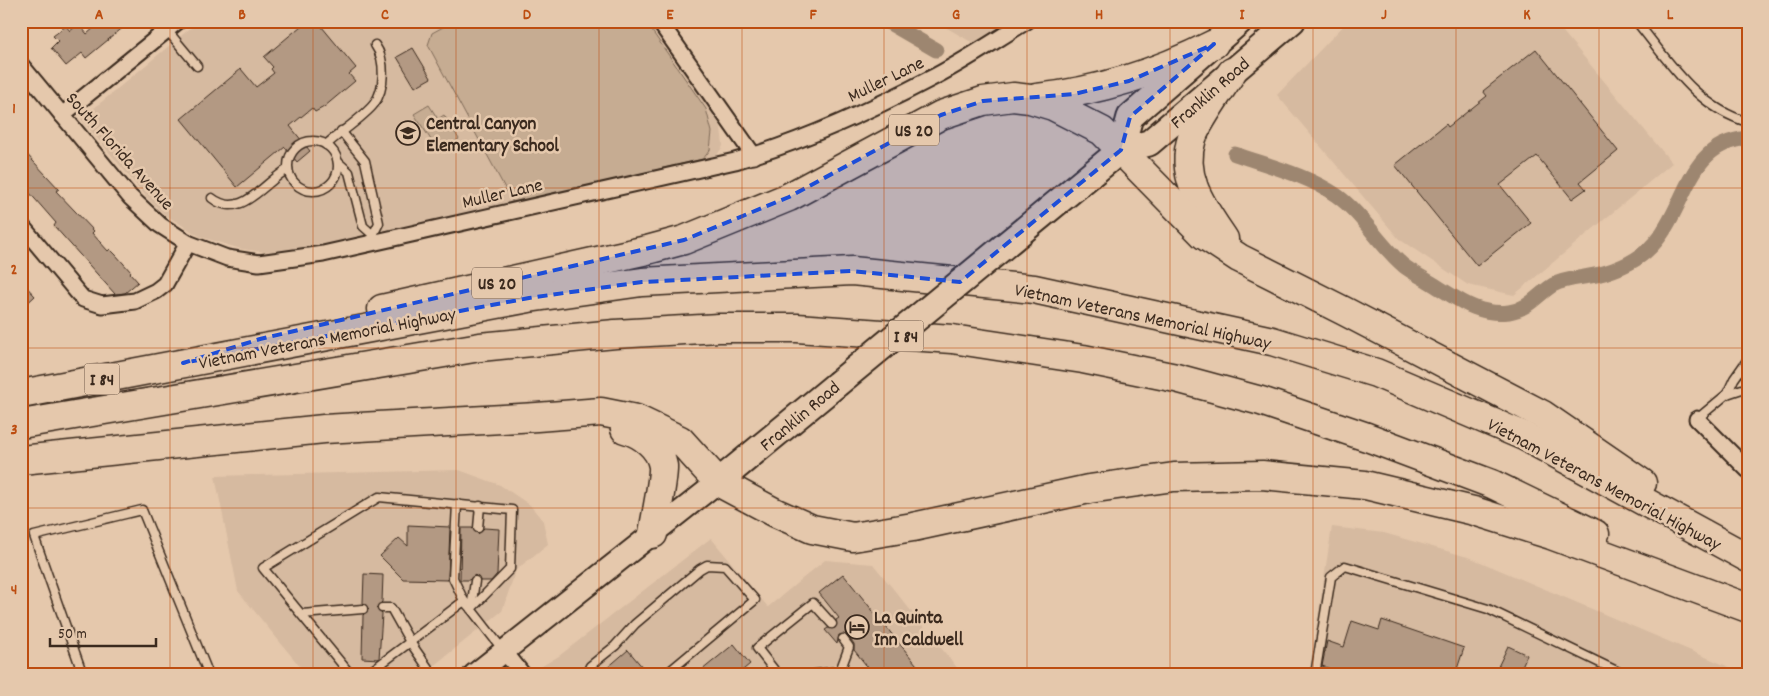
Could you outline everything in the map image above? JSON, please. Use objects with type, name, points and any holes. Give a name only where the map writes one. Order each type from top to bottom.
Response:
[{"type":"highway","name":"US 20","points":[[1030,99],[1074,94],[1129,81],[1177,63],[1214,44]]},
{"type":"highway","points":[[1232,72],[1192,137],[1188,167],[1193,190],[1204,210],[1239,258]]},
{"type":"highway","name":"US 20","points":[[183,363],[280,334],[684,240],[789,197],[941,115],[983,101],[1013,97],[1030,99],[1053,106],[1102,131],[1121,150]]},
{"type":"highway","points":[[1121,150],[1204,235],[1239,258],[1543,415],[1748,556]]},
{"type":"highway","name":"Vietnam Veterans Memorial Highway","points":[[21,394],[268,349],[529,298],[642,282],[852,272],[1034,289],[1272,341],[1376,373],[1524,436],[1748,556]]},
{"type":"highway","name":"Vietnam Veterans Memorial Highway","points":[[21,424],[480,347],[615,334],[719,328],[796,328],[952,339],[1084,359],[1176,378],[1261,401],[1358,434],[1492,484],[1748,608]]},
{"type":"highway","points":[[21,460],[324,429],[601,412],[636,419],[680,440],[718,482],[776,513],[812,528],[853,537],[913,527],[1088,489],[1174,477],[1262,475],[1365,485],[1474,511],[1551,535],[1748,608]]},
{"type":"highway","points":[[537,417],[610,425],[632,431],[646,439],[655,448],[663,466],[653,534]]},
{"type":"main road","name":"Franklin Road","points":[[1121,150],[1130,117],[1240,21]]},
{"type":"main road","name":"Franklin Road","points":[[474,675],[718,482],[1121,150],[1149,143],[1292,21]]},
{"type":"street","points":[[659,21],[754,156]]},
{"type":"street","name":"Muller Lane","points":[[259,263],[323,254],[374,238],[754,156],[816,133],[929,80],[1027,21]]},
{"type":"street","points":[[62,115],[173,25]]},
{"type":"street","name":"South Florida Avenue","points":[[21,65],[130,197],[160,225],[188,243],[227,258],[259,263]]},
{"type":"street","points":[[21,225],[80,295],[93,304],[102,305],[135,301],[156,291],[165,284],[188,243]]},
{"type":"street","points":[[1697,419],[1748,470]]},
{"type":"street","points":[[504,651],[523,675]]},
{"type":"lane","points":[[1636,21],[1689,85],[1715,108],[1748,122]]},
{"type":"lane","points":[[173,25],[197,66]]},
{"type":"lane","points":[[326,145],[374,104],[383,73],[380,54],[375,45]]},
{"type":"lane","points":[[338,162],[349,172],[363,226],[374,238],[379,223],[365,161],[341,131]]},
{"type":"lane","points":[[311,141],[326,145],[336,155],[338,162],[336,178],[324,189],[316,191],[300,188],[294,183],[288,168],[288,160],[296,147],[311,141]]},
{"type":"lane","points":[[212,198],[224,206],[240,204],[288,168]]},
{"type":"lane","points":[[1727,394],[1734,379],[1748,359]]},
{"type":"lane","points":[[1697,419],[1727,394],[1748,387]]},
{"type":"lane","points":[[352,675],[263,568],[379,497],[512,510],[510,569],[471,609]]},
{"type":"lane","points":[[457,504],[453,578],[464,602],[504,651]]},
{"type":"lane","points":[[478,528],[480,506]]},
{"type":"lane","points":[[83,675],[34,536],[142,510],[209,675]]},
{"type":"lane","points":[[586,675],[590,666],[615,646],[635,624],[707,565],[724,566],[755,600],[664,675]]},
{"type":"lane","points":[[1315,675],[1331,577],[1345,566],[1488,609],[1625,675]]},
{"type":"lane","points":[[471,609],[474,580]]},
{"type":"lane","points":[[366,675],[464,602]]},
{"type":"lane","points":[[778,675],[757,648],[813,603],[832,624]]},
{"type":"lane","points":[[382,608],[391,608],[410,642],[433,675]]},
{"type":"lane","points":[[302,614],[363,609]]},
{"type":"lane","points":[[809,675],[842,673],[849,647],[843,639]]},
{"type":"highlighted area","points":[[1214,44],[1130,117],[1121,150],[960,282],[852,271],[642,282],[529,298],[183,363],[260,339],[684,240],[789,197],[941,115],[983,101],[1074,94],[1129,81]]},
{"type":"shaded area","name":"Central Canyon Elementary School","points":[[199,21],[650,21],[713,112],[721,127],[723,146],[717,155],[703,159],[319,246],[289,251],[265,252],[241,249],[201,237],[164,214],[149,200],[81,119]]},
{"type":"shaded area","points":[[454,21],[645,21],[706,109],[712,132],[710,150],[703,159],[513,203],[428,45],[432,33]]},
{"type":"shaded area","points":[[935,21],[1010,21],[973,43]]},
{"type":"shaded area","points":[[1348,21],[1554,21],[1672,163],[1514,295],[1468,285],[1399,239],[1277,95]]},
{"type":"shaded area","points":[[429,105],[438,119],[444,115],[459,139],[439,152],[414,114]]},
{"type":"shaded area","points":[[459,470],[500,485],[530,505],[543,521],[548,544],[516,570],[502,611],[422,675],[307,675],[238,591],[215,476]]},
{"type":"shaded area","points":[[1332,527],[1384,533],[1471,558],[1748,675],[1309,675]]},
{"type":"shaded area","points":[[711,538],[768,607],[825,560],[873,564],[963,675],[527,675],[559,656]]},
{"type":"building","points":[[102,21],[131,21],[86,58],[82,53],[66,66],[51,48],[58,41],[53,36],[66,26],[70,31],[79,24],[87,34]]},
{"type":"building","points":[[307,21],[317,21],[356,68],[349,74],[355,81],[324,107],[315,112],[312,108],[290,126],[310,151],[297,162],[285,147],[237,187],[181,119],[241,69],[256,87],[274,73],[271,69],[273,67],[264,57]]},
{"type":"building","points":[[413,48],[431,78],[415,87],[397,57]]},
{"type":"building","points":[[1536,49],[1618,151],[1580,182],[1586,189],[1572,199],[1537,156],[1500,185],[1531,223],[1477,266],[1395,165],[1446,124],[1448,127],[1487,96],[1483,91]]},
{"type":"building","points":[[21,148],[59,189],[56,191],[94,231],[92,233],[131,272],[138,282],[125,293],[115,294],[54,226],[56,223],[21,183]]},
{"type":"building","points":[[21,281],[35,296],[21,309]]},
{"type":"building","points":[[408,525],[450,527],[448,580],[403,579],[380,556],[399,538],[408,546]]},
{"type":"building","points":[[461,528],[472,528],[478,534],[484,528],[499,529],[497,574],[491,581],[480,581],[475,575],[469,580],[460,580]]},
{"type":"building","points":[[364,574],[383,575],[382,602],[376,608],[382,614],[379,659],[362,658],[363,615],[369,609],[363,603]]},
{"type":"building","name":"La Quinta Inn Caldwell","points":[[843,574],[925,675],[874,675],[854,650],[854,644],[847,635],[839,635],[837,644],[825,630],[835,628],[836,620],[839,618],[819,593]]},
{"type":"building","points":[[1382,620],[1464,648],[1455,675],[1420,675],[1401,668],[1398,675],[1375,669],[1374,675],[1348,675],[1322,666],[1327,641],[1344,647],[1352,621],[1379,630]]},
{"type":"building","points":[[734,644],[750,664],[737,675],[696,675]]},
{"type":"building","points":[[1508,646],[1527,655],[1518,675],[1494,675]]},
{"type":"building","points":[[628,650],[644,669],[637,675],[599,675]]},
{"type":"waterway","points":[[886,21],[936,50]]},
{"type":"waterway","points":[[1235,154],[1287,172],[1325,188],[1346,203],[1407,269],[1469,305],[1498,313],[1522,308],[1559,282],[1598,275],[1642,255],[1660,236],[1702,161],[1714,150],[1729,142],[1748,138]]},
{"type":"place","name":"Central Canyon Elementary School","points":[[408,133]]},
{"type":"place","name":"La Quinta Inn Caldwell","points":[[857,627]]}]
